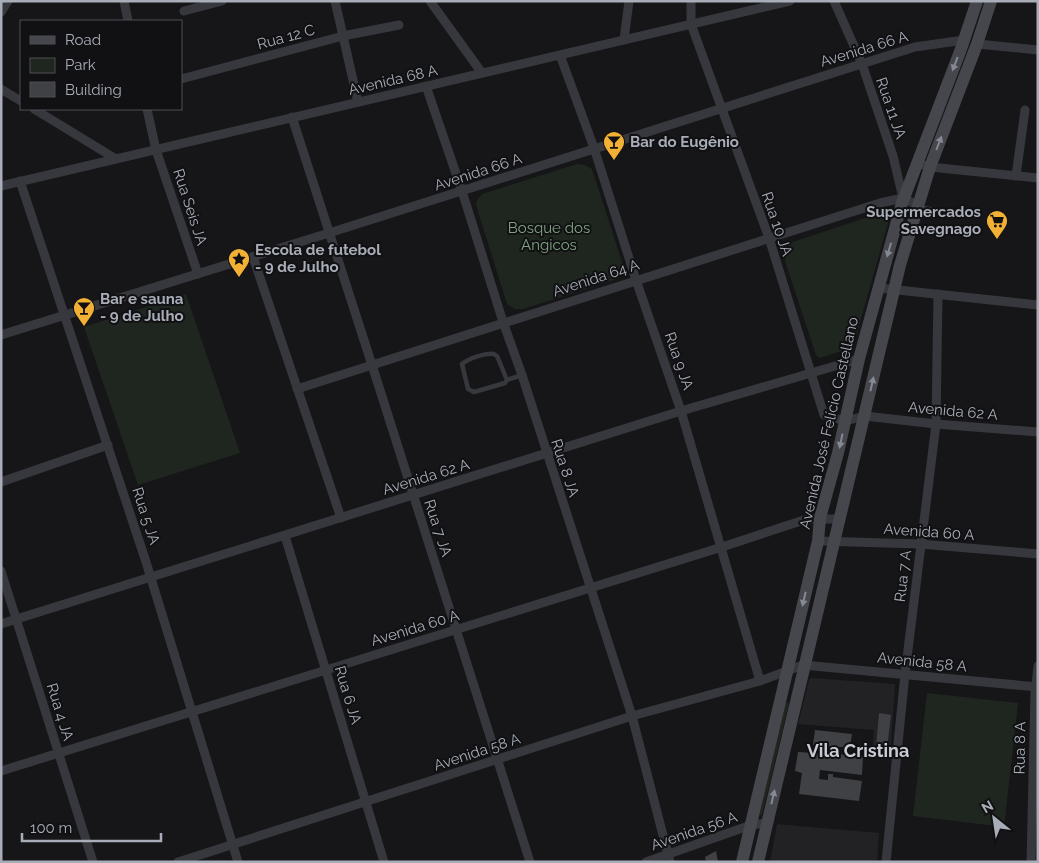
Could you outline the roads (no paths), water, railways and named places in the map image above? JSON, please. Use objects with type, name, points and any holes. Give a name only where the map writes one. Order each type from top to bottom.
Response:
[{"type":"main road","name":"Avenida José Felício Castellano","points":[[758,862],[900,264],[919,206],[924,165],[977,1]]},
{"type":"main road","name":"Avenida José Felício Castellano","points":[[742,862],[818,541],[820,518],[838,453],[859,359],[903,199],[924,165],[977,44],[991,1]]},
{"type":"street","points":[[1,12],[8,1]]},
{"type":"street","points":[[124,1],[128,20]]},
{"type":"street","points":[[184,10],[222,1]]},
{"type":"street","points":[[335,1],[358,102]]},
{"type":"street","points":[[430,1],[482,73]]},
{"type":"street","points":[[624,40],[629,1]]},
{"type":"street","points":[[691,1],[691,24]]},
{"type":"street","name":"Avenida 68 A","points":[[1,186],[790,1]]},
{"type":"street","name":"Rua 11 JA","points":[[834,1],[862,64],[893,156],[903,199]]},
{"type":"street","name":"Rua 10 JA","points":[[691,24],[769,238],[824,415],[845,421]]},
{"type":"street","name":"Rua 12 C","points":[[182,79],[343,36],[399,25]]},
{"type":"street","name":"Avenida 66 A","points":[[1,335],[915,47],[964,40]]},
{"type":"street","points":[[977,44],[1038,50]]},
{"type":"street","name":"Rua 9 JA","points":[[560,55],[594,148],[681,412],[760,680]]},
{"type":"street","name":"Rua 8 JA","points":[[426,86],[462,191],[632,716],[669,858]]},
{"type":"street","points":[[1,89],[20,100]]},
{"type":"street","points":[[36,110],[116,159]]},
{"type":"street","name":"Rua Seis JA","points":[[147,110],[156,150],[198,274]]},
{"type":"street","points":[[1016,176],[1024,110]]},
{"type":"street","name":"Rua 7 JA","points":[[292,118],[530,862]]},
{"type":"street","points":[[924,165],[1038,178]]},
{"type":"street","name":"Rua 5 JA","points":[[20,181],[151,578],[238,862]]},
{"type":"street","points":[[903,199],[919,206]]},
{"type":"street","name":"Avenida 64 A","points":[[297,389],[880,203],[903,199]]},
{"type":"street","points":[[253,257],[341,518]]},
{"type":"street","points":[[879,288],[1038,305]]},
{"type":"street","name":"Rua 7 A","points":[[886,862],[905,674],[936,424],[938,294]]},
{"type":"street","name":"Avenida 62 A","points":[[1,624],[681,412],[859,359]]},
{"type":"street","points":[[845,421],[865,416]]},
{"type":"street","name":"Avenida 62 A","points":[[865,416],[1038,432]]},
{"type":"street","points":[[1,482],[108,445]]},
{"type":"street","name":"Avenida 60 A","points":[[1,771],[722,548],[807,519],[838,519]]},
{"type":"street","name":"Rua 6 JA","points":[[284,536],[384,862]]},
{"type":"street","name":"Avenida 60 A","points":[[818,541],[920,544],[1038,554]]},
{"type":"street","name":"Rua 4 JA","points":[[1,571],[93,862]]},
{"type":"street","name":"Avenida 58 A","points":[[178,862],[632,716],[787,672],[804,665],[1037,687]]},
{"type":"street","name":"Rua 8 A","points":[[1031,862],[1038,666]]},
{"type":"street","name":"Avenida 56 A","points":[[646,862],[669,858],[751,825],[767,823]]},
{"type":"lane","points":[[919,206],[939,211]]},
{"type":"lane","points":[[507,380],[497,356],[494,354],[465,361],[462,364],[468,389],[471,392],[488,389],[522,375]]},
{"type":"place","name":"Bar do Eugênio","points":[[614,161]]},
{"type":"place","name":"Supermercados Savegnago","points":[[997,240]]},
{"type":"place","name":"Escola de futebol - 9 de Julho","points":[[239,278]]},
{"type":"place","name":"Bar e sauna - 9 de Julho","points":[[84,327]]},
{"type":"district","name":"Vila Cristina","points":[[858,751]]},
{"type":"park label","name":"Bosque dos Angicos","points":[[549,236]]}]
